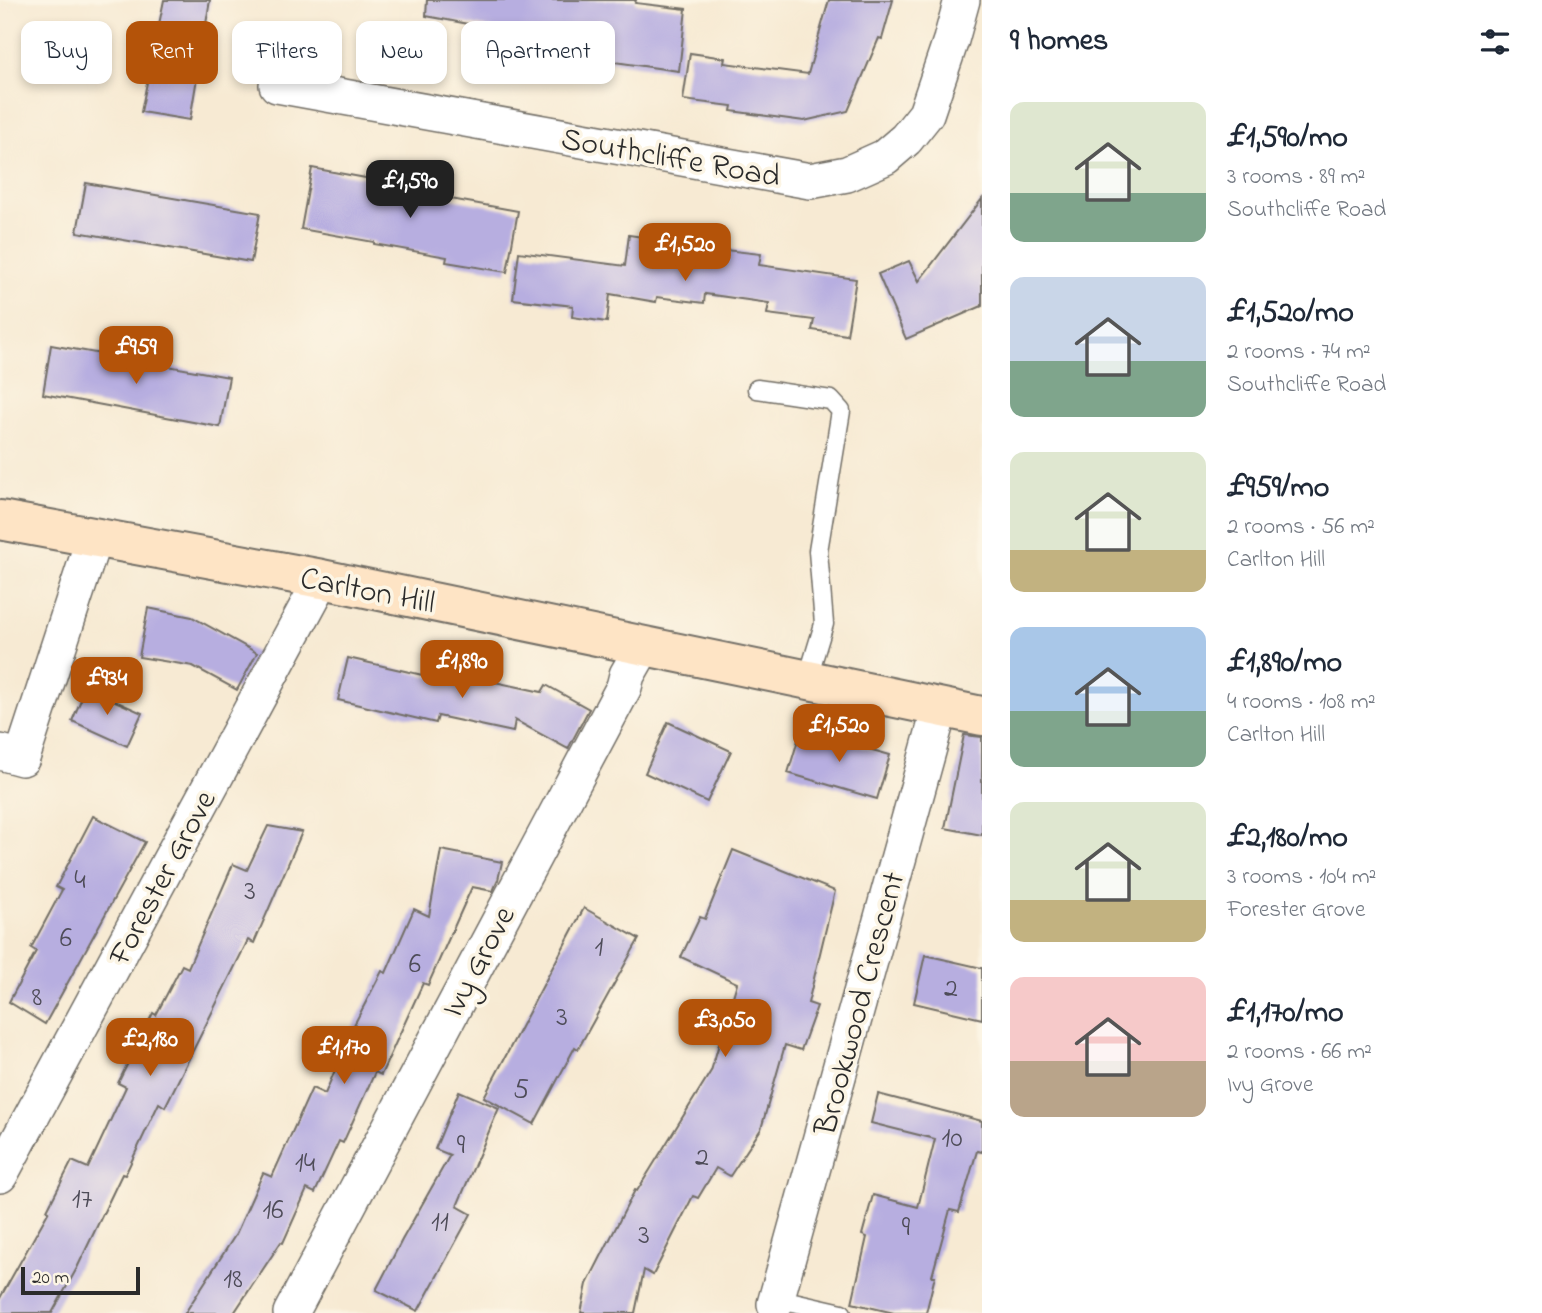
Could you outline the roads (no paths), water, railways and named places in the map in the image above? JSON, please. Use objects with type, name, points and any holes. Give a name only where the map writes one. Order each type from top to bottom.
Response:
[{"type":"main road","name":"Carlton Hill","points":[[0,520],[322,579],[982,716]]},
{"type":"street","name":"Southcliffe Road","points":[[277,85],[810,181],[847,174],[885,156],[906,139],[926,114],[962,0]]},
{"type":"street","points":[[0,752],[22,758],[94,538]]},
{"type":"street","name":"Forester Grove","points":[[0,1175],[322,579]]},
{"type":"street","name":"Ivy Grove","points":[[291,1313],[643,647]]},
{"type":"street","name":"Brookwood Crescent","points":[[775,1301],[940,708]]},
{"type":"lane","points":[[757,389],[831,400],[841,411],[818,551],[824,624],[807,680]]},
{"type":"lane","name":"Brookwood Crescent","points":[[775,1301],[842,1313]]}]
